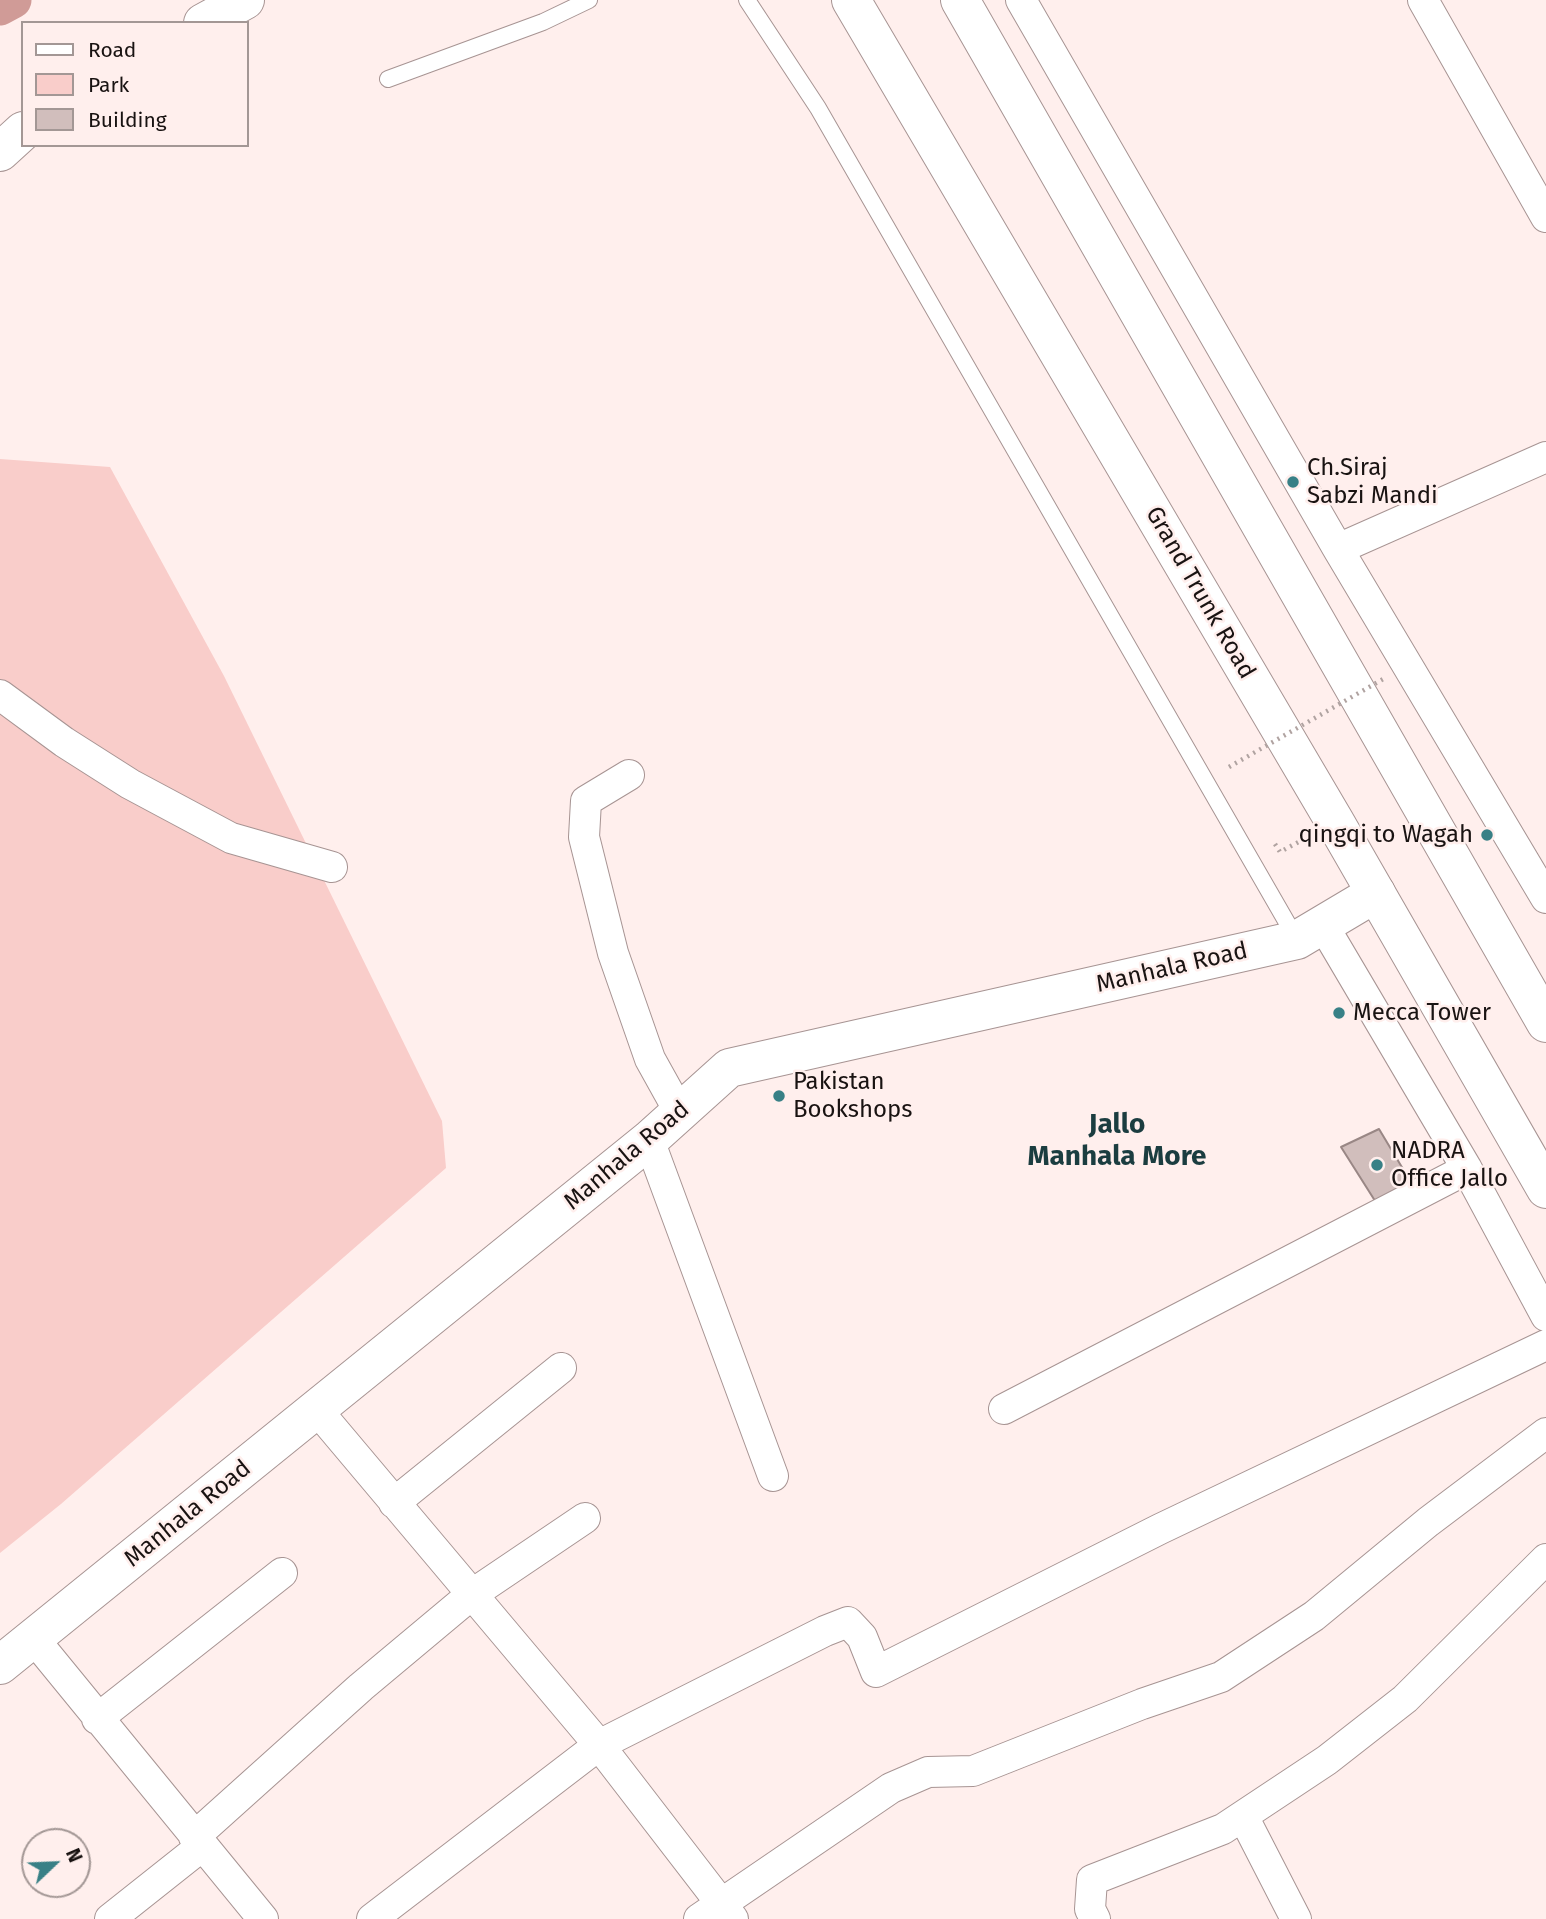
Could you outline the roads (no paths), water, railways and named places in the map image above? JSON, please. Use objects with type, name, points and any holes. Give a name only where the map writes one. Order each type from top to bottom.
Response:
[{"type":"main road","points":[[207,21],[246,0]]},
{"type":"main road","name":"Grand Trunk Road","points":[[851,0],[1376,893],[1546,1189]]},
{"type":"main road","points":[[960,0],[1536,984],[1546,1023]]},
{"type":"main road","points":[[0,152],[21,133]]},
{"type":"main road","name":"Manhala Road","points":[[0,1665],[649,1140],[729,1068],[1310,933],[1376,893]]},
{"type":"street","points":[[1021,0],[1338,548],[1546,898]]},
{"type":"street","points":[[1423,0],[1546,217]]},
{"type":"street","points":[[1338,548],[1546,457]]},
{"type":"street","points":[[0,695],[64,742],[130,785],[231,838],[332,867]]},
{"type":"street","points":[[629,775],[586,801],[584,836],[617,965],[650,1059],[680,1113]]},
{"type":"street","points":[[1310,933],[1467,1169],[1546,1316]]},
{"type":"street","points":[[649,1140],[773,1476]]},
{"type":"street","points":[[1004,1409],[1467,1169]]},
{"type":"street","points":[[372,1919],[599,1745],[848,1622],[862,1637],[877,1672],[1160,1529],[1546,1345]]},
{"type":"street","points":[[394,1503],[561,1368]]},
{"type":"street","points":[[317,1410],[599,1745],[718,1914],[891,1788],[928,1772],[973,1771],[1142,1704],[1222,1677],[1314,1616],[1428,1522],[1546,1433]]},
{"type":"street","points":[[110,1919],[198,1841],[360,1687],[471,1595],[585,1518]]},
{"type":"street","points":[[1094,1919],[1090,1909],[1092,1880],[1223,1829],[1327,1760],[1405,1699],[1546,1559]]},
{"type":"street","points":[[97,1719],[282,1573]]},
{"type":"street","points":[[34,1639],[263,1919]]},
{"type":"street","points":[[1243,1816],[1296,1919]]},
{"type":"lane","points":[[388,79],[543,22],[589,0]]},
{"type":"lane","points":[[747,0],[818,108],[1310,933]]},
{"type":"waterway","points":[[0,7],[13,0]]},
{"type":"place","name":"Ch.Siraj Sabzi Mandi","points":[[1293,482]]},
{"type":"place","name":"qingqi to Wagah","points":[[1487,835]]},
{"type":"place","name":"Mecca Tower","points":[[1339,1013]]},
{"type":"place","name":"Pakistan Bookshops","points":[[779,1096]]},
{"type":"place","name":"NADRA Office Jallo","points":[[1377,1165]]},
{"type":"district","name":"Jallo Manhala More","points":[[1117,1141]]}]
